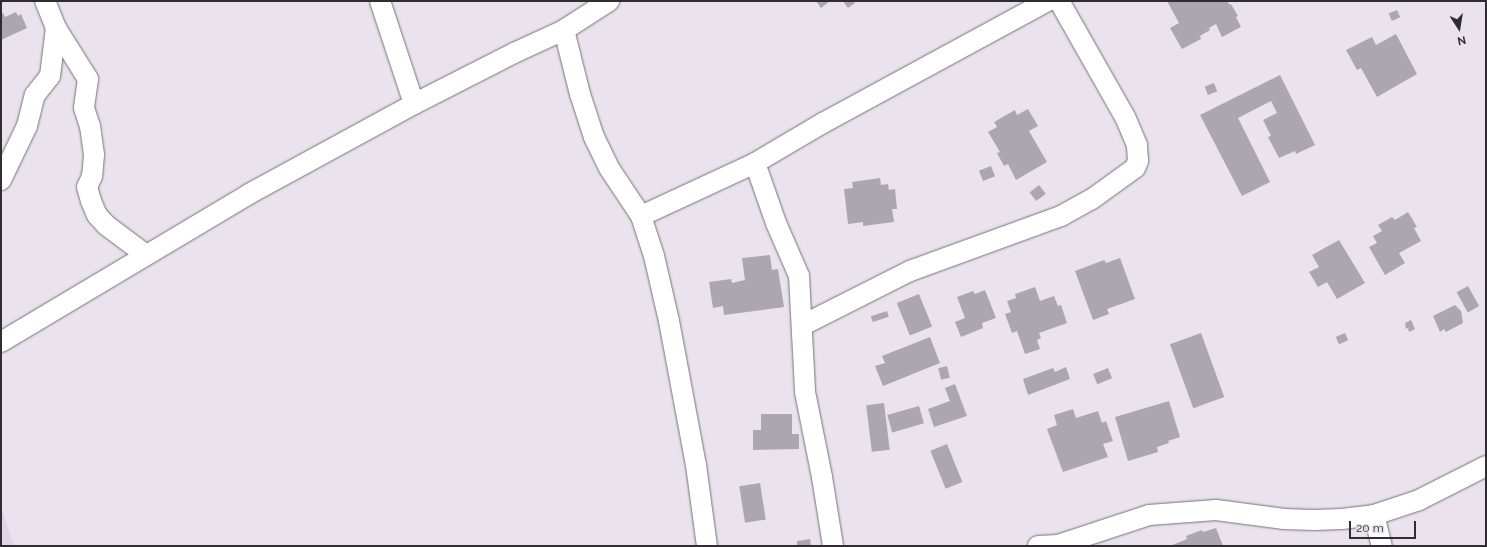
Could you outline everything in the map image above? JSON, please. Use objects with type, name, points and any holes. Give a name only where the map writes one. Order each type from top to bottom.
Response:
[{"type":"street","points":[[45,1],[56,28],[88,80],[84,108],[90,126],[94,155],[92,176],[87,187],[90,201],[97,214],[106,225],[146,255]]},
{"type":"street","points":[[380,1],[414,104]]},
{"type":"street","points":[[641,216],[755,163],[823,123],[1048,1]]},
{"type":"street","points":[[803,325],[910,271],[1061,216],[1092,198],[1135,168],[1138,161],[1138,153],[1128,123],[1059,1]]},
{"type":"street","points":[[1,342],[249,194],[414,104],[514,53],[564,30],[602,3]]},
{"type":"street","points":[[1,180],[27,126],[36,95],[50,76],[56,28]]},
{"type":"street","points":[[564,30],[580,94],[594,137],[609,168],[641,216],[654,256],[669,321],[696,465],[708,546]]},
{"type":"street","points":[[755,163],[776,223],[799,276],[803,325],[805,392],[822,477],[833,546]]},
{"type":"street","points":[[1051,546],[1149,515],[1216,510],[1284,519],[1314,520],[1342,519],[1374,515],[1419,500],[1486,466]]},
{"type":"street","points":[[1374,515],[1382,546]]},
{"type":"shaded area","points":[[1,507],[14,546],[1,546]]},
{"type":"building","points":[[816,1],[830,1],[821,8]]},
{"type":"building","points":[[843,1],[853,1],[855,3],[848,8]]},
{"type":"building","points":[[1167,1],[1227,1],[1230,5],[1231,4],[1238,16],[1236,17],[1241,27],[1222,37],[1216,24],[1200,36],[1201,39],[1182,49],[1170,28],[1179,23]]},
{"type":"building","points":[[1397,10],[1400,17],[1392,21],[1389,14]]},
{"type":"building","points":[[16,12],[18,16],[21,14],[27,28],[1,40],[1,14],[3,13],[5,17]]},
{"type":"building","points":[[1396,34],[1417,74],[1377,97],[1361,68],[1357,70],[1346,50],[1372,37],[1376,45]]},
{"type":"building","points":[[1280,75],[1315,145],[1296,154],[1295,151],[1279,158],[1268,137],[1271,136],[1263,120],[1277,113],[1271,101],[1238,118],[1270,182],[1242,196],[1200,115]]},
{"type":"building","points":[[1214,83],[1217,91],[1208,95],[1205,87]]},
{"type":"building","points":[[1028,109],[1038,126],[1029,131],[1047,162],[1016,180],[1008,164],[1004,166],[997,153],[1000,152],[988,132],[997,127],[994,122],[1015,110],[1017,115]]},
{"type":"building","points":[[991,166],[995,176],[983,181],[979,171]]},
{"type":"building","points":[[880,178],[881,185],[888,184],[889,190],[895,189],[897,209],[892,209],[894,222],[863,226],[863,222],[848,224],[844,189],[853,188],[852,182]]},
{"type":"building","points":[[1039,185],[1046,194],[1036,201],[1030,192]]},
{"type":"building","points":[[1408,212],[1417,227],[1414,228],[1421,241],[1399,253],[1405,263],[1385,275],[1369,247],[1377,243],[1373,236],[1382,231],[1378,225],[1392,217],[1395,220]]},
{"type":"building","points":[[1339,240],[1365,283],[1337,299],[1327,282],[1318,287],[1309,272],[1319,267],[1312,255]]},
{"type":"building","points":[[770,255],[772,270],[778,269],[784,307],[724,315],[723,306],[713,308],[709,282],[731,279],[732,283],[745,280],[742,258]]},
{"type":"building","points":[[1120,258],[1135,299],[1107,309],[1109,314],[1093,320],[1075,271],[1104,260],[1106,263]]},
{"type":"building","points":[[1468,286],[1479,306],[1468,312],[1457,292]]},
{"type":"building","points":[[1035,287],[1040,301],[1054,296],[1058,306],[1061,305],[1067,323],[1039,333],[1041,338],[1037,340],[1040,349],[1025,354],[1017,331],[1012,333],[1005,314],[1011,312],[1007,301],[1016,298],[1015,294]]},
{"type":"building","points":[[985,290],[996,318],[982,323],[983,328],[961,337],[955,322],[965,318],[957,297],[973,291],[975,294]]},
{"type":"building","points":[[919,294],[932,326],[910,335],[897,303]]},
{"type":"building","points":[[1455,305],[1461,311],[1463,323],[1446,332],[1444,329],[1440,332],[1433,316]]},
{"type":"building","points":[[887,311],[889,317],[873,322],[871,316]]},
{"type":"building","points":[[1411,320],[1415,329],[1409,332],[1408,328],[1406,329],[1405,323]]},
{"type":"building","points":[[1201,333],[1224,397],[1193,408],[1170,344]]},
{"type":"building","points":[[1345,333],[1348,340],[1339,344],[1336,337]]},
{"type":"building","points":[[930,337],[940,363],[883,386],[875,366],[885,363],[882,356]]},
{"type":"building","points":[[947,366],[950,378],[941,380],[938,368]]},
{"type":"building","points":[[1066,367],[1070,379],[1028,395],[1023,379],[1053,368],[1055,372]]},
{"type":"building","points":[[1108,368],[1112,378],[1097,384],[1093,374]]},
{"type":"building","points":[[955,384],[967,416],[934,427],[928,409],[950,401],[945,388]]},
{"type":"building","points":[[1169,401],[1180,437],[1157,447],[1158,452],[1128,461],[1115,417]]},
{"type":"building","points":[[884,403],[890,450],[872,452],[866,405]]},
{"type":"building","points":[[919,406],[924,423],[892,432],[887,415]]},
{"type":"building","points":[[1073,409],[1076,418],[1098,411],[1102,423],[1106,421],[1113,441],[1103,444],[1108,457],[1063,472],[1047,429],[1057,425],[1054,415]]},
{"type":"building","points":[[761,414],[792,414],[792,434],[799,434],[799,449],[753,450],[753,430],[761,430]]},
{"type":"building","points":[[947,444],[962,482],[946,489],[930,451]]},
{"type":"building","points":[[760,483],[766,520],[745,523],[739,486]]},
{"type":"building","points":[[1216,528],[1223,546],[1170,546],[1187,539],[1186,536],[1202,530],[1203,532]]},
{"type":"building","points":[[810,539],[811,546],[797,546],[797,541]]}]
